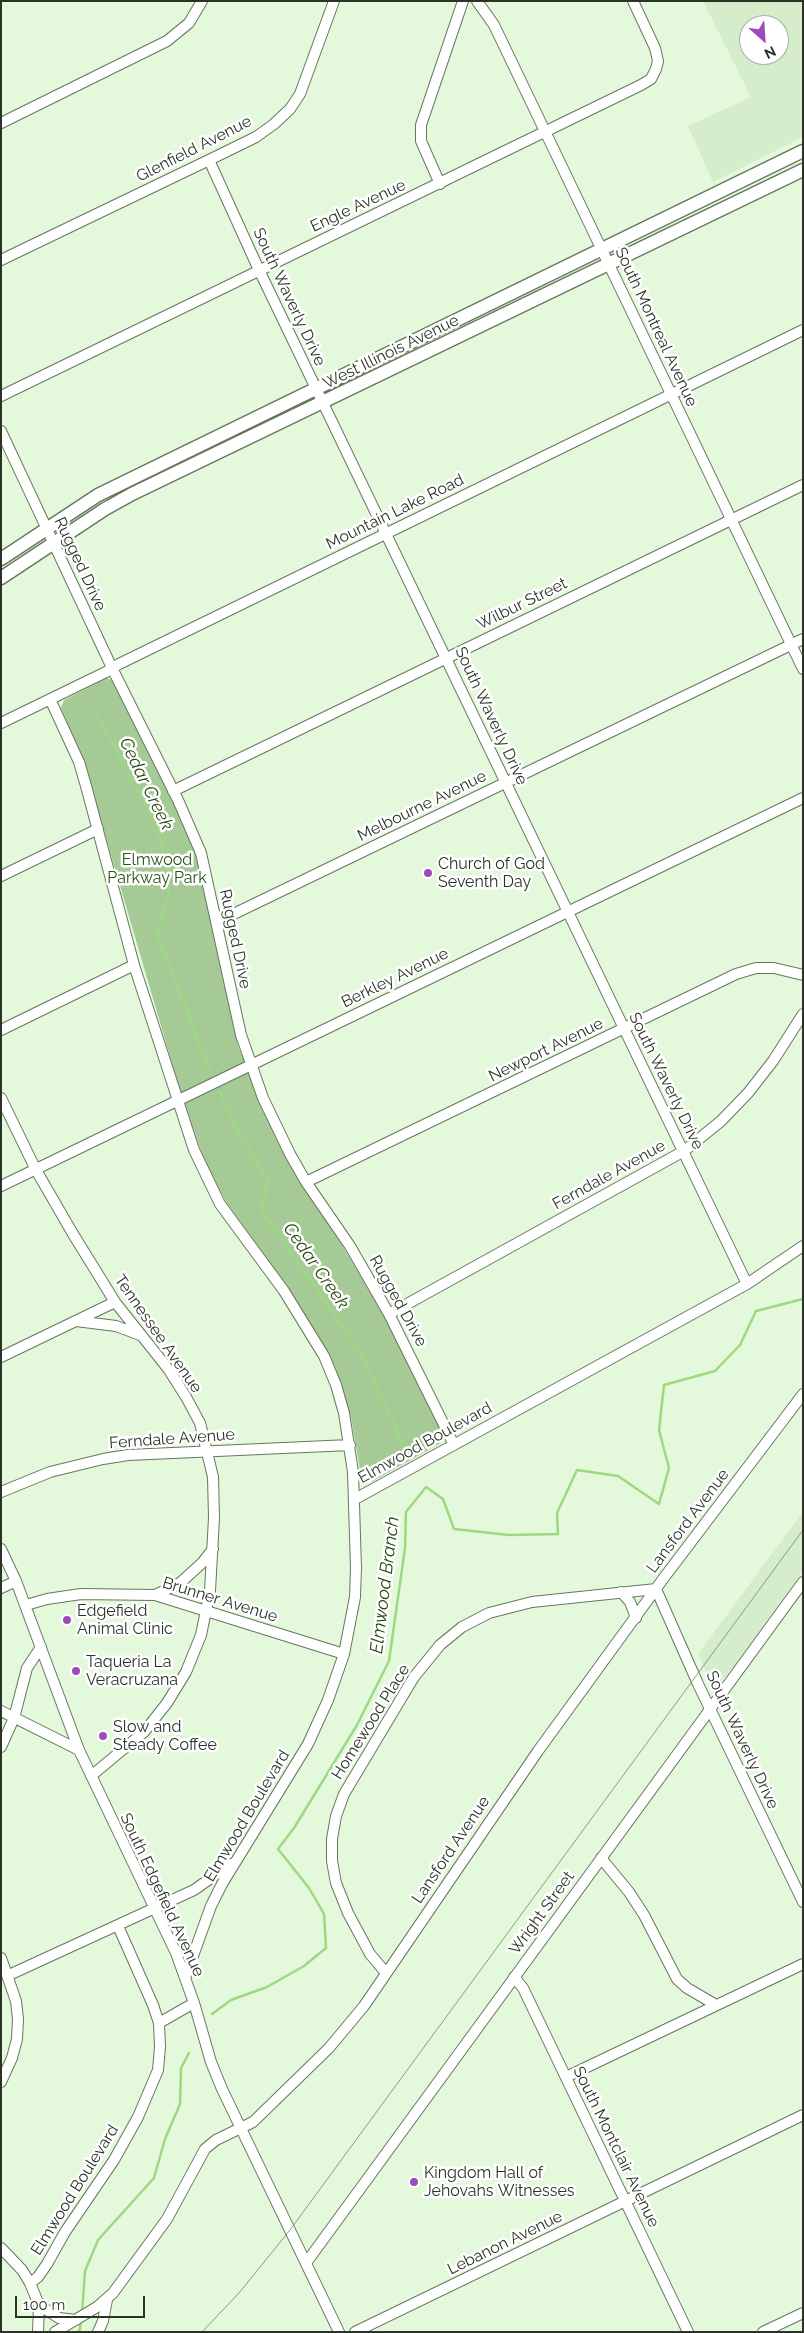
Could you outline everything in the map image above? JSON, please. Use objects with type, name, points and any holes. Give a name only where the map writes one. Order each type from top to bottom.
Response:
[{"type":"main road","name":"West Illinois Avenue","points":[[1,559],[98,495],[184,451],[803,151]]},
{"type":"main road","name":"West Illinois Avenue","points":[[1,578],[105,509],[803,170]]},
{"type":"main road","points":[[458,318],[465,334]]},
{"type":"main road","points":[[184,451],[191,466]]},
{"type":"street","points":[[1,123],[168,41],[189,23],[202,1]]},
{"type":"street","name":"Glenfield Avenue","points":[[1,260],[256,137],[290,109],[307,78],[334,1]]},
{"type":"street","points":[[440,184],[421,141],[421,126],[463,1]]},
{"type":"street","name":"South Montreal Avenue","points":[[477,1],[494,25],[803,669]]},
{"type":"street","name":"Engle Avenue","points":[[1,396],[440,184],[651,79],[656,70],[658,60],[655,48],[633,1]]},
{"type":"street","name":"South Waverly Drive","points":[[209,160],[259,270],[747,1284]]},
{"type":"street","name":"Mountain Lake Road","points":[[1,723],[803,330]]},
{"type":"street","name":"Rugged Drive","points":[[1,431],[201,853],[240,1035],[276,1126],[306,1182],[350,1246],[389,1314],[454,1445]]},
{"type":"street","name":"Wilbur Street","points":[[173,791],[803,484]]},
{"type":"street","name":"Melbourne Avenue","points":[[217,922],[803,639]]},
{"type":"street","points":[[50,699],[79,762],[134,965],[194,1150],[220,1204],[284,1291],[324,1356],[342,1404],[350,1446],[355,1499]]},
{"type":"street","name":"Berkley Avenue","points":[[1,1186],[803,798]]},
{"type":"street","points":[[1,876],[98,829]]},
{"type":"street","points":[[1,1030],[134,965]]},
{"type":"street","name":"Newport Avenue","points":[[306,1182],[736,974],[756,968],[774,968],[803,975]]},
{"type":"street","name":"Ferndale Avenue","points":[[389,1314],[684,1151],[721,1121],[748,1093],[773,1061],[803,1014]]},
{"type":"street","name":"Tennessee Avenue","points":[[1,1098],[36,1170],[72,1234],[115,1302],[169,1370],[186,1397],[200,1423],[213,1477],[213,1548],[207,1610],[201,1635],[186,1672],[167,1703],[144,1732],[91,1776]]},
{"type":"street","name":"Elmwood Boulevard","points":[[185,1978],[211,1906],[236,1860],[308,1744],[328,1700],[344,1654],[355,1597],[355,1499],[747,1284],[803,1246]]},
{"type":"street","points":[[1,1357],[115,1302]]},
{"type":"street","points":[[76,1321],[116,1326],[140,1335]]},
{"type":"street","name":"Lansford Avenue","points":[[77,2320],[107,2300],[146,2252],[167,2219],[205,2149],[216,2140],[241,2130],[253,2122],[329,2048],[364,2006],[538,1751],[656,1589],[803,1394]]},
{"type":"street","name":"Ferndale Avenue","points":[[1,1492],[50,1472],[103,1459],[150,1452],[350,1446]]},
{"type":"street","points":[[155,1595],[180,1583],[202,1563],[213,1548]]},
{"type":"street","name":"South Edgefield Avenue","points":[[1,1549],[26,1605],[79,1750],[185,1978],[211,2062],[241,2130],[339,2332]]},
{"type":"street","points":[[1,1588],[16,1581]]},
{"type":"street","name":"Wright Street","points":[[306,2263],[601,1858],[801,1588]]},
{"type":"street","name":"South Waverly Drive","points":[[656,1589],[711,1710],[803,1902]]},
{"type":"street","name":"Homewood Place","points":[[386,1973],[370,1954],[348,1913],[336,1883],[332,1862],[332,1839],[336,1816],[344,1794],[414,1677],[440,1645],[462,1627],[489,1613],[532,1602],[656,1589]]},
{"type":"street","points":[[621,1592],[630,1602],[636,1618]]},
{"type":"street","name":"Brunner Avenue","points":[[26,1605],[47,1598],[81,1594],[155,1595],[344,1654]]},
{"type":"street","points":[[1,1747],[14,1718],[27,1668],[41,1647]]},
{"type":"street","points":[[1,1711],[79,1750]]},
{"type":"street","points":[[601,1858],[629,1892],[644,1915],[677,1979],[687,1988],[716,2005]]},
{"type":"street","points":[[9,1975],[194,1890],[236,1860]]},
{"type":"street","name":"Elmwood Boulevard","points":[[30,2283],[38,2277],[65,2232],[114,2160],[138,2117],[158,2070],[160,2048],[159,2023],[118,1926]]},
{"type":"street","points":[[1,1958],[9,1975],[16,2001],[18,2026],[12,2058],[1,2082]]},
{"type":"street","points":[[566,2077],[803,1964]]},
{"type":"street","name":"South Montclair Avenue","points":[[514,1977],[523,1988],[688,2332]]},
{"type":"street","points":[[159,2023],[194,2003]]},
{"type":"street","name":"Lebanon Avenue","points":[[355,2332],[803,2116]]},
{"type":"street","points":[[1,2248],[22,2270],[30,2283],[39,2305],[38,2332]]},
{"type":"street","name":"Lansford Avenue","points":[[98,2332],[103,2321],[107,2300]]},
{"type":"street","points":[[39,2305],[59,2318],[77,2320]]},
{"type":"street","points":[[763,2332],[803,2313]]},
{"type":"street","points":[[56,2332],[77,2320]]},
{"type":"shaded area","points":[[703,1],[803,1],[803,137],[713,182],[688,126],[751,97]]},
{"type":"shaded area","points":[[803,1512],[803,1571],[735,1665],[714,1690],[698,1654]]},
{"type":"green space","name":"Elmwood Parkway Park","points":[[107,678],[114,681],[182,820],[196,856],[212,917],[238,1046],[270,1123],[290,1165],[345,1250],[401,1345],[444,1434],[441,1443],[373,1481],[364,1480],[361,1476],[351,1417],[335,1367],[287,1286],[227,1203],[205,1163],[176,1077],[82,756],[61,708],[64,700]]},
{"type":"waterway","name":"Cedar Creek","points":[[94,709],[159,830],[169,894],[157,934],[210,1071]]},
{"type":"waterway","name":"Cedar Creek","points":[[219,1090],[236,1128],[268,1181],[261,1209],[360,1352],[389,1412],[407,1457]]},
{"type":"waterway","name":"Elmwood Branch","points":[[212,2014],[231,2000],[267,1987],[304,1966],[326,1948],[324,1914],[309,1888],[278,1849],[294,1828],[357,1725],[389,1661],[405,1548],[406,1512],[426,1487],[443,1499],[454,1529],[509,1535],[558,1534],[557,1513],[577,1470],[618,1476],[659,1504],[669,1468],[659,1430],[664,1385],[715,1371],[740,1345],[756,1311],[803,1299]]},
{"type":"waterway","name":"Elmwood Branch","points":[[82,2313],[85,2271],[98,2240],[154,2178],[165,2139],[180,2104],[181,2068],[189,2053]]},
{"type":"waterway","name":"Elmwood Branch","points":[[78,2332],[81,2321]]},
{"type":"tram line","points":[[202,2332],[239,2293],[290,2230],[803,1530]]},
{"type":"place","name":"Church of God Seventh Day","points":[[428,873]]},
{"type":"place","name":"Edgefield Animal Clinic","points":[[67,1620]]},
{"type":"place","name":"Taqueria La Veracruzana","points":[[76,1671]]},
{"type":"place","name":"Slow and Steady Coffee","points":[[103,1736]]},
{"type":"place","name":"Kingdom Hall of Jehovahs Witnesses","points":[[414,2182]]}]
